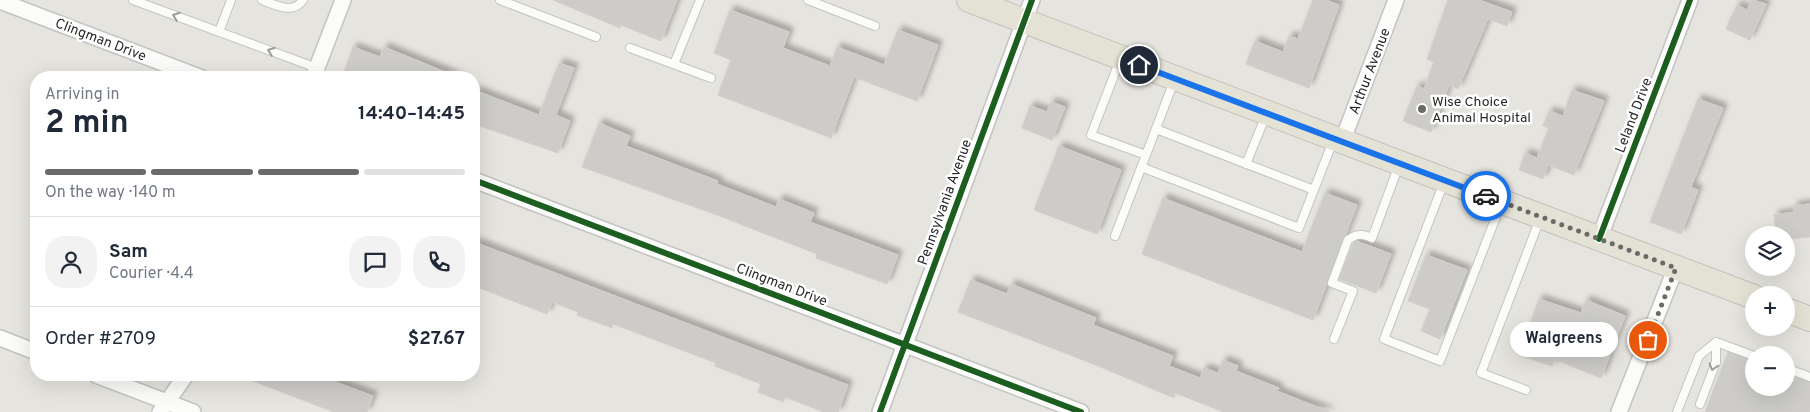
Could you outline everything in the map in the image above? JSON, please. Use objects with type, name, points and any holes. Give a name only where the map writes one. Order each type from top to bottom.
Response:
[{"type":"main road","points":[[969,0],[1028,10],[1121,58],[1745,294]]},
{"type":"main road","points":[[1795,313],[1810,319]]},
{"type":"street","points":[[316,71],[343,0]]},
{"type":"street","name":"Arthur Avenue","points":[[1338,140],[1396,0]]},
{"type":"street","name":"Leland Drive","points":[[1599,239],[1690,0]]},
{"type":"street","name":"Clingman Drive","points":[[0,1],[184,71]]},
{"type":"street","name":"Pennsylvania Avenue","points":[[880,412],[1028,10]]},
{"type":"street","name":"Clingman Drive","points":[[480,182],[1081,412]]},
{"type":"street","points":[[1619,412],[1676,268]]},
{"type":"street","points":[[0,338],[30,350]]},
{"type":"street","points":[[109,381],[164,407],[193,412]]},
{"type":"street","points":[[164,407],[182,381]]},
{"type":"lane","points":[[133,0],[219,32],[310,71]]},
{"type":"lane","points":[[219,32],[231,0]]},
{"type":"lane","points":[[262,0],[291,8],[298,6],[303,0]]},
{"type":"lane","points":[[500,0],[596,37]]},
{"type":"lane","points":[[674,64],[700,0]]},
{"type":"lane","points":[[808,0],[876,26]]},
{"type":"lane","points":[[829,8],[832,0]]},
{"type":"lane","points":[[630,48],[711,78]]},
{"type":"lane","points":[[1121,58],[1091,135],[1146,155]]},
{"type":"lane","points":[[1115,236],[1175,78]]},
{"type":"lane","points":[[1246,164],[1266,113]]},
{"type":"lane","points":[[1156,129],[1314,190]]},
{"type":"lane","points":[[1141,167],[1300,228],[1314,190],[1338,140]]},
{"type":"lane","points":[[1334,338],[1353,291],[1332,283],[1338,266],[1348,240],[1361,234],[1372,238],[1400,164]]},
{"type":"lane","points":[[1444,180],[1384,339],[1440,360],[1502,202]]},
{"type":"lane","points":[[1526,390],[1481,372],[1541,217]]},
{"type":"lane","points":[[1716,342],[1745,353]]},
{"type":"lane","points":[[1700,404],[1716,362],[1716,342]]},
{"type":"lane","points":[[1677,412],[1699,356],[1716,342]]},
{"type":"lane","points":[[1795,371],[1810,377]]},
{"type":"building","points":[[553,0],[677,0],[661,41],[621,25],[620,28]]},
{"type":"building","points":[[1313,0],[1326,0],[1339,5],[1309,88],[1246,64],[1255,41],[1283,52],[1289,36],[1298,39]]},
{"type":"building","points":[[1448,0],[1479,0],[1512,12],[1507,26],[1488,19],[1458,89],[1449,85],[1431,132],[1403,121],[1417,86],[1424,89],[1434,62],[1427,59]]},
{"type":"building","points":[[1752,0],[1766,4],[1750,40],[1726,29],[1737,5],[1747,10]]},
{"type":"building","points":[[730,10],[789,32],[783,48],[830,66],[837,47],[884,65],[898,30],[938,45],[917,101],[854,77],[831,138],[718,95],[731,60],[714,53]]},
{"type":"building","points":[[353,47],[380,57],[384,47],[443,71],[344,71]]},
{"type":"building","points":[[559,63],[574,68],[556,115],[570,121],[558,153],[480,126],[480,92],[539,115]]},
{"type":"building","points":[[1572,90],[1604,101],[1574,175],[1548,165],[1543,179],[1519,170],[1525,153],[1537,158],[1549,128],[1543,126],[1549,111],[1563,116]]},
{"type":"building","points":[[1698,99],[1723,108],[1691,187],[1698,190],[1681,234],[1650,222]]},
{"type":"building","points":[[1051,102],[1065,107],[1052,140],[1022,128],[1030,106],[1047,112]]},
{"type":"building","points":[[599,123],[630,136],[626,146],[718,181],[717,184],[776,207],[779,199],[814,213],[810,222],[898,255],[887,284],[816,258],[817,254],[717,215],[582,167]]},
{"type":"building","points":[[1059,146],[1121,170],[1097,234],[1034,210]]},
{"type":"building","points":[[1325,193],[1357,205],[1313,320],[1142,254],[1163,198],[1302,252]]},
{"type":"building","points":[[1810,204],[1810,237],[1795,238],[1795,226],[1775,226],[1774,215],[1794,212],[1793,206]]},
{"type":"building","points":[[1356,241],[1391,254],[1376,293],[1339,279],[1353,244]]},
{"type":"building","points":[[480,244],[848,385],[838,412],[824,412],[785,397],[783,402],[758,392],[761,384],[714,366],[716,363],[613,324],[612,328],[577,315],[578,312],[552,302],[547,314],[480,288]]},
{"type":"building","points":[[1426,255],[1467,270],[1440,339],[1421,331],[1430,309],[1408,301]]},
{"type":"building","points":[[971,280],[1007,294],[1011,284],[1096,318],[1093,325],[1173,356],[1169,366],[1200,378],[1204,368],[1218,373],[1223,360],[1238,366],[1236,371],[1279,388],[1277,391],[1330,412],[1224,412],[1175,393],[1174,398],[1091,363],[958,312]]},
{"type":"building","points":[[1539,299],[1581,313],[1586,300],[1625,316],[1601,378],[1554,359],[1552,366],[1519,355]]},
{"type":"building","points":[[1728,352],[1745,359],[1745,396],[1795,396],[1795,377],[1810,383],[1810,412],[1705,412]]},
{"type":"building","points":[[253,381],[333,381],[373,396],[367,412],[334,412]]},
{"type":"cycle path","points":[[880,412],[1032,0]]},
{"type":"cycle path","points":[[1599,239],[1690,0]]},
{"type":"cycle path","points":[[480,182],[1081,412]]},
{"type":"way so far","points":[[1486,196],[1676,268],[1648,340]]},
{"type":"place","name":"Wise Choice Animal Hospital","points":[[1422,109]]},
{"type":"place","name":"Walgreens","points":[[1648,340]]},
{"type":"route","points":[[1139,65],[1486,196]]}]
